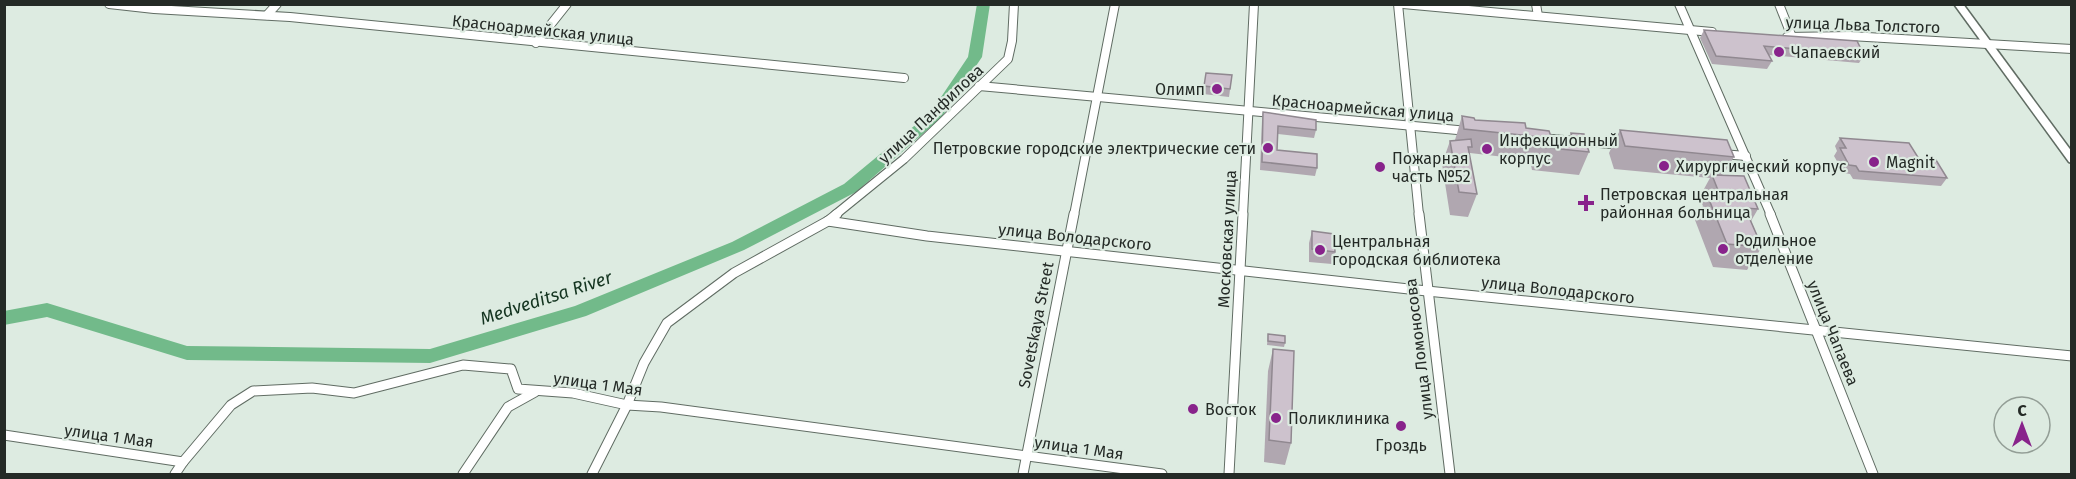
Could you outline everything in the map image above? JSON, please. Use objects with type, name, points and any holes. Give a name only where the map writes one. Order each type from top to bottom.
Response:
[{"type":"street","name":"Красноармейская улица","points":[[109,4],[138,9],[267,15],[536,44],[904,78]]},
{"type":"street","points":[[267,15],[277,4]]},
{"type":"street","points":[[536,44],[567,4]]},
{"type":"street","name":"улица Панфилова","points":[[592,474],[627,405],[644,363],[667,323],[734,273],[828,221],[904,159],[1008,59],[1012,41],[1014,4]]},
{"type":"street","name":"Sovetskaya Street","points":[[1023,474],[1115,4]]},
{"type":"street","name":"Московская улица","points":[[1229,474],[1254,4]]},
{"type":"street","name":"улица Ломоносова","points":[[1398,4],[1427,291],[1450,474]]},
{"type":"street","points":[[1403,4],[1724,33]]},
{"type":"street","points":[[1536,4],[1538,16]]},
{"type":"street","name":"улица Чапаева","points":[[1679,4],[1746,156],[1873,474]]},
{"type":"street","points":[[1779,4],[1792,37]]},
{"type":"street","points":[[1958,4],[2072,160]]},
{"type":"street","name":"улица Льва Толстого","points":[[1781,36],[1850,36],[2072,50]]},
{"type":"street","name":"Красноармейская улица","points":[[979,86],[1480,132]]},
{"type":"street","points":[[1526,136],[1630,146]]},
{"type":"street","points":[[1710,153],[1746,156]]},
{"type":"street","name":"улица Володарского","points":[[828,221],[927,236],[1427,291],[2072,356]]},
{"type":"street","name":"улица 1 Мая","points":[[4,435],[183,462],[231,405],[253,391],[312,388],[354,393],[464,365],[511,369],[518,388],[535,391],[573,393],[627,405],[661,407],[1162,474]]},
{"type":"street","points":[[463,474],[508,407],[535,391]]},
{"type":"street","points":[[175,474],[183,462]]},
{"type":"building","points":[[1704,30],[1857,41],[1864,55],[1764,46],[1772,61],[1716,56]]},
{"type":"building","points":[[1206,73],[1232,75],[1230,89],[1204,86]]},
{"type":"building","points":[[1263,112],[1316,120],[1316,130],[1278,126],[1277,150],[1317,154],[1317,168],[1262,162]]},
{"type":"building","points":[[1462,116],[1475,120],[1525,123],[1526,128],[1549,131],[1552,139],[1573,141],[1571,133],[1584,134],[1589,152],[1541,147],[1539,137],[1464,129]]},
{"type":"building","points":[[1620,130],[1727,140],[1734,157],[1625,146]]},
{"type":"building","name":"Magnit","points":[[1840,138],[1909,143],[1919,159],[1936,160],[1947,178],[1859,171],[1856,166],[1849,165],[1840,148],[1846,148]]},
{"type":"building","points":[[1471,139],[1472,147],[1468,147],[1477,194],[1459,192],[1450,141]]},
{"type":"building","points":[[1712,175],[1744,176],[1758,209],[1745,208],[1762,247],[1727,244],[1708,197],[1721,198]]},
{"type":"building","points":[[1312,231],[1334,234],[1335,252],[1312,249]]},
{"type":"building","points":[[1268,334],[1285,336],[1285,343],[1268,341]]},
{"type":"building","points":[[1273,349],[1294,351],[1291,443],[1269,440]]},
{"type":"waterway","name":"Medveditsa River","points":[[4,318],[47,310],[187,353],[430,356],[580,311],[738,246],[850,188],[936,115],[975,57],[984,4]]},
{"type":"place","name":"Чапаевский","points":[[1779,52]]},
{"type":"place","name":"Олимп","points":[[1217,89]]},
{"type":"place","name":"Петровские городские электрические сети","points":[[1268,148]]},
{"type":"place","name":"Инфекционный корпус","points":[[1487,149]]},
{"type":"place","name":"Magnit","points":[[1874,162]]},
{"type":"place","name":"Хирургический корпус","points":[[1664,166]]},
{"type":"place","name":"Пожарная часть №52","points":[[1380,167]]},
{"type":"place","name":"Петровская центральная районная больница","points":[[1586,203]]},
{"type":"place","name":"Родильное отделение","points":[[1723,249]]},
{"type":"place","name":"Центральная городская библиотека","points":[[1320,250]]},
{"type":"place","name":"Восток","points":[[1193,409]]},
{"type":"place","name":"Поликлиника","points":[[1276,418]]},
{"type":"place","name":"Гроздь","points":[[1401,426]]}]
